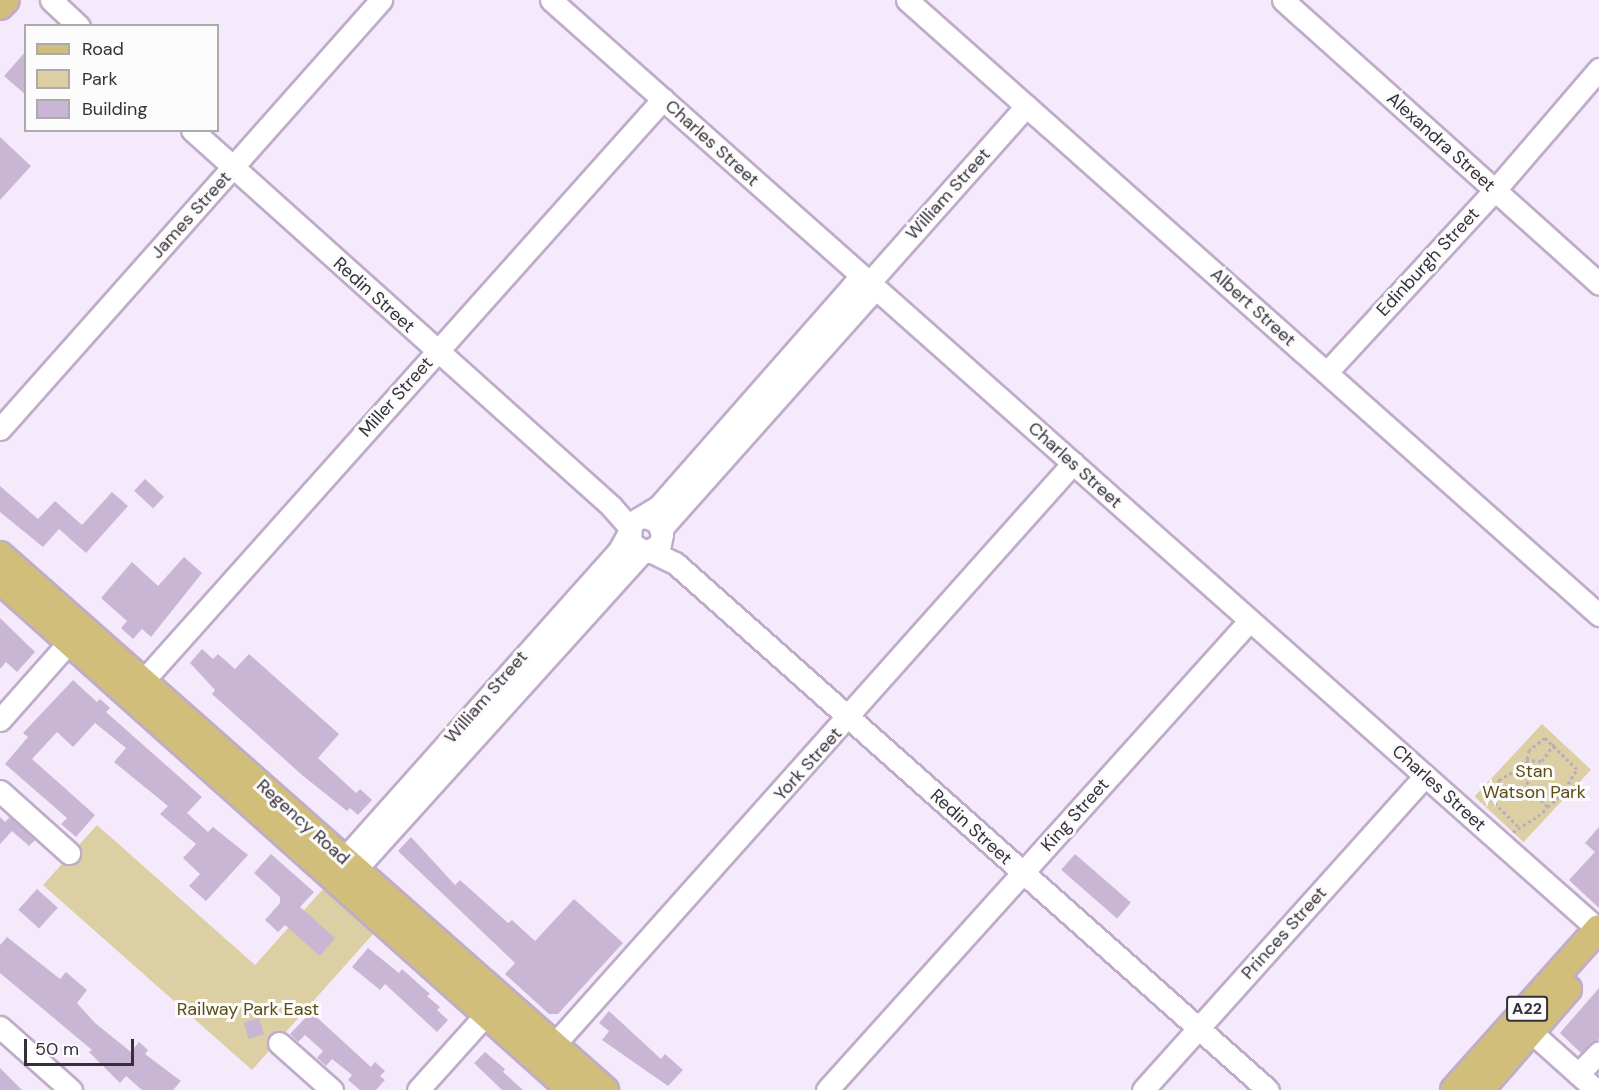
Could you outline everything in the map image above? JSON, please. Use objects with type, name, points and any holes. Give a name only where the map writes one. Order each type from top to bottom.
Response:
[{"type":"main road","points":[[0,6],[6,0]]},
{"type":"main road","name":"Regency Road","points":[[0,555],[136,688],[493,1006],[547,1053],[605,1090]]},
{"type":"main road","name":"Regency Road","points":[[0,580],[69,642],[136,688],[350,864],[493,1006]]},
{"type":"main road","name":"A22","points":[[1480,1090],[1524,1026],[1599,935]]},
{"type":"main road","name":"A22","points":[[1454,1090],[1524,1026]]},
{"type":"main road","name":"Regency Road","points":[[547,1053],[571,1090]]},
{"type":"street","points":[[51,0],[77,24]]},
{"type":"street","name":"James Street","points":[[0,429],[381,0]]},
{"type":"street","name":"Charles Street","points":[[551,0],[1425,776],[1599,935]]},
{"type":"street","name":"Albert Street","points":[[907,0],[1599,615]]},
{"type":"street","name":"Alexandra Street","points":[[1283,0],[1599,284]]},
{"type":"street","name":"Edinburgh Street","points":[[1327,372],[1495,190],[1599,69]]},
{"type":"street","name":"Miller Street","points":[[136,688],[663,99]]},
{"type":"street","name":"William Street","points":[[350,864],[644,534],[669,516],[697,475],[828,327],[867,298],[869,283],[1026,106]]},
{"type":"street","name":"Redin Street","points":[[194,132],[1268,1090]]},
{"type":"street","name":"York Street","points":[[547,1053],[849,718],[1073,463]]},
{"type":"street","name":"King Street","points":[[827,1090],[1250,620]]},
{"type":"street","points":[[0,720],[69,642]]},
{"type":"street","name":"Princes Street","points":[[1143,1090],[1425,776]]},
{"type":"street","points":[[0,791],[69,853]]},
{"type":"street","points":[[418,1090],[493,1006]]},
{"type":"street","points":[[1524,1026],[1596,1090]]},
{"type":"street","points":[[0,1027],[71,1090]]},
{"type":"street","points":[[279,1044],[332,1090]]},
{"type":"street","points":[[1578,1074],[1599,1052]]},
{"type":"path","points":[[1502,845],[1518,826],[1548,807],[1570,783],[1577,769],[1554,744],[1545,738],[1539,740],[1526,763],[1524,776],[1532,792],[1548,807]]},
{"type":"path","points":[[1518,826],[1487,796],[1499,780],[1526,763],[1542,761],[1554,744]]},
{"type":"green space","name":"Stan Watson Park","points":[[1542,724],[1591,770],[1523,842],[1474,796]]},
{"type":"green space","name":"Railway Park East","points":[[97,825],[255,965],[323,889],[373,934],[252,1070],[43,885]]},
{"type":"building","points":[[24,53],[24,93],[4,76]]},
{"type":"building","points":[[0,137],[31,166],[0,200]]},
{"type":"building","points":[[145,479],[164,497],[153,508],[134,491]]},
{"type":"building","points":[[0,486],[38,519],[55,501],[82,525],[112,492],[128,506],[86,553],[59,529],[43,547],[0,512]]},
{"type":"building","points":[[184,557],[202,573],[151,637],[142,629],[133,639],[121,628],[127,621],[101,598],[132,562],[158,586]]},
{"type":"building","points":[[0,618],[35,652],[17,672],[6,662],[0,669]]},
{"type":"building","points":[[202,649],[213,659],[218,654],[235,669],[249,654],[339,734],[318,758],[356,793],[360,789],[372,800],[358,815],[350,808],[347,811],[302,775],[212,694],[215,690],[190,663]]},
{"type":"building","points":[[73,680],[97,702],[100,699],[110,708],[106,712],[202,797],[187,813],[208,832],[213,827],[248,855],[206,901],[189,886],[200,874],[183,858],[196,844],[160,814],[168,806],[114,762],[126,748],[95,723],[73,747],[57,732],[32,759],[95,815],[76,837],[61,824],[67,818],[5,764],[28,737],[23,733]]},
{"type":"building","points":[[0,817],[5,822],[10,817],[35,840],[29,846],[12,831],[0,844]]},
{"type":"building","points":[[1599,827],[1599,908],[1569,880],[1595,852],[1585,843]]},
{"type":"building","points":[[411,837],[455,885],[460,880],[508,923],[512,920],[535,941],[574,899],[623,943],[558,1014],[549,1014],[505,974],[515,963],[398,851]]},
{"type":"building","points":[[271,854],[314,892],[300,907],[335,938],[320,956],[285,925],[278,932],[265,920],[280,903],[280,897],[254,873]]},
{"type":"building","points":[[1075,854],[1131,903],[1117,918],[1061,870]]},
{"type":"building","points":[[37,889],[58,908],[39,929],[18,910]]},
{"type":"building","points":[[7,937],[60,979],[66,972],[87,990],[77,1003],[95,1023],[131,1052],[139,1042],[148,1050],[145,1054],[181,1081],[173,1090],[142,1090],[126,1076],[120,1083],[89,1052],[92,1050],[0,973],[0,945]]},
{"type":"building","points":[[368,948],[399,973],[402,969],[430,994],[427,996],[440,1007],[437,1010],[448,1020],[437,1032],[385,984],[380,990],[352,967]]},
{"type":"building","points":[[1599,988],[1599,1039],[1581,1053],[1560,1033]]},
{"type":"building","points":[[609,1011],[661,1059],[665,1054],[683,1070],[668,1086],[602,1040],[609,1031],[599,1023]]},
{"type":"building","points":[[311,1012],[371,1067],[375,1062],[385,1071],[380,1076],[385,1080],[376,1090],[360,1090],[348,1080],[352,1075],[332,1059],[326,1066],[317,1058],[323,1051],[305,1035],[298,1042],[290,1034]]},
{"type":"building","points":[[259,1018],[264,1034],[249,1039],[244,1023]]},
{"type":"building","points":[[485,1052],[505,1069],[503,1072],[523,1090],[502,1090],[474,1063]]},
{"type":"building","points":[[0,1068],[22,1090],[0,1090]]}]
